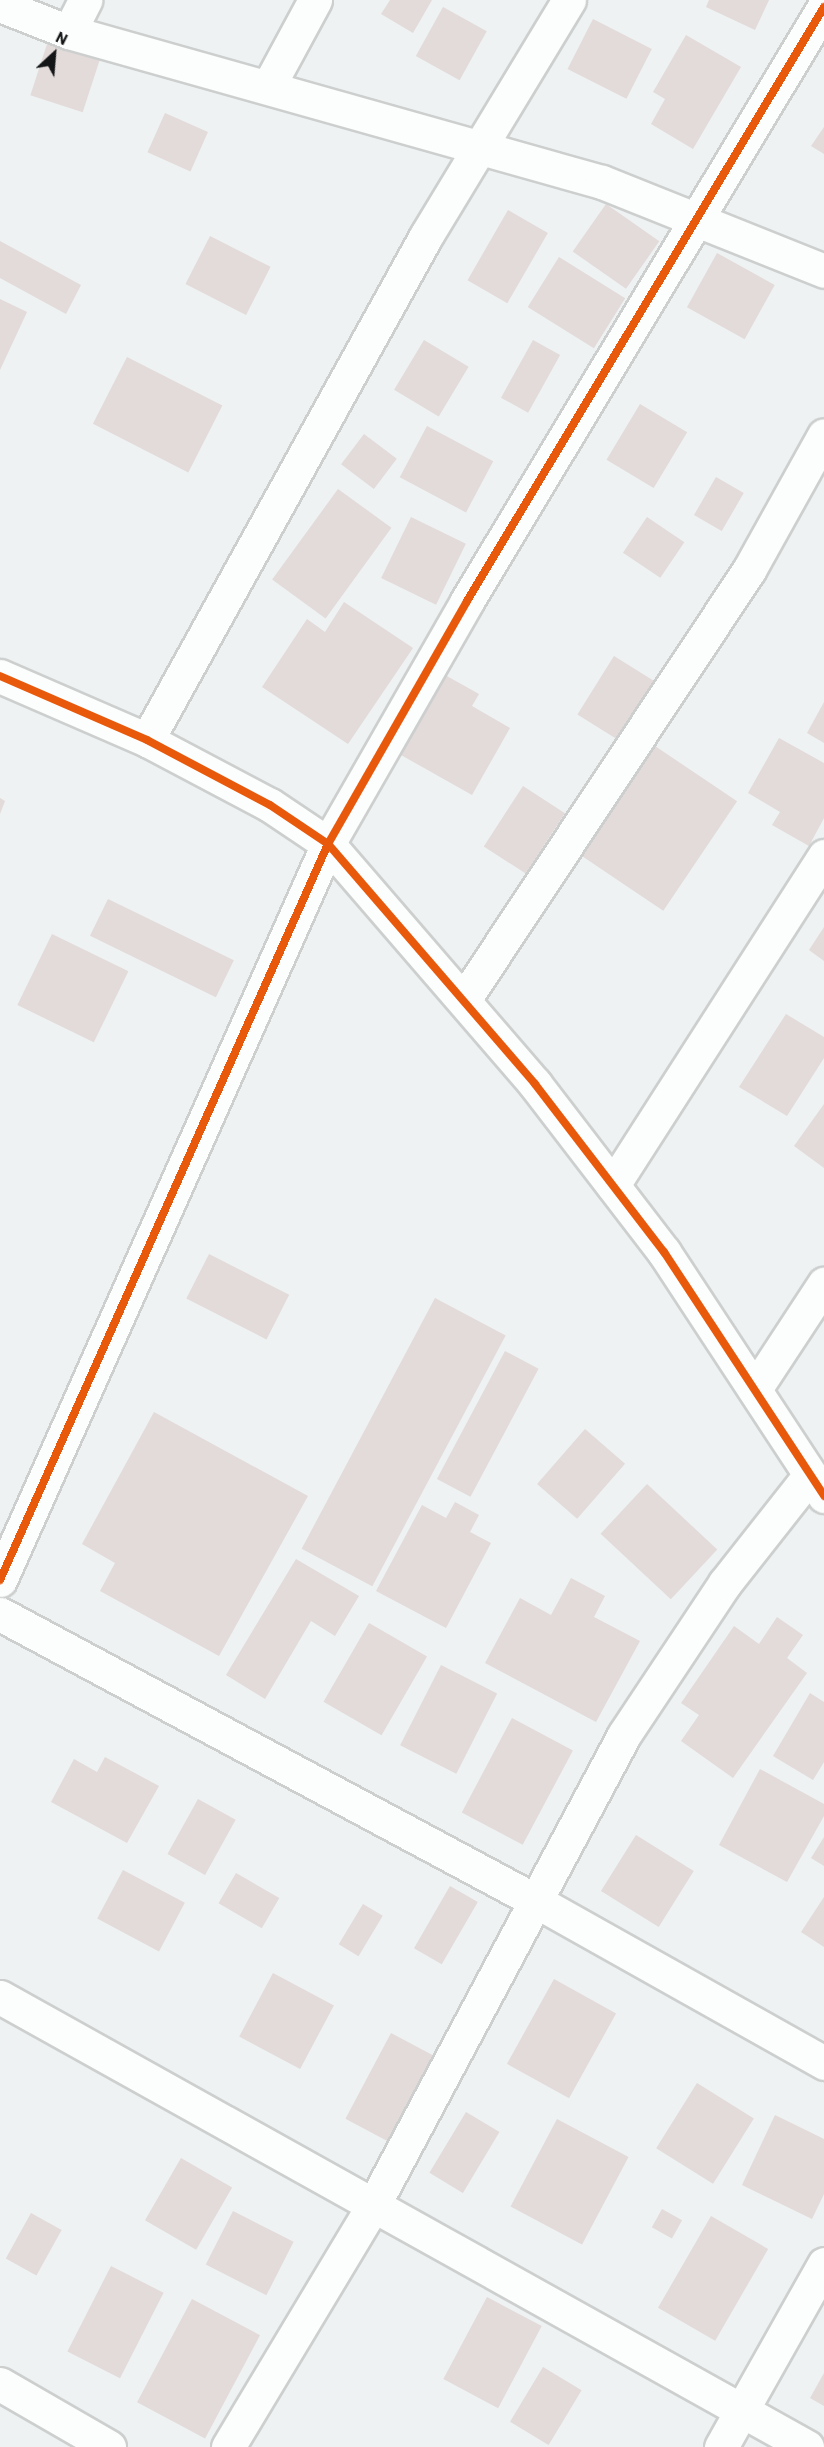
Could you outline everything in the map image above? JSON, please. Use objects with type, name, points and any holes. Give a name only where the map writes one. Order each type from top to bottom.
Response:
[{"type":"street","points":[[69,32],[85,0]]},
{"type":"street","points":[[268,87],[315,0]]},
{"type":"street","points":[[147,740],[426,236],[569,0]]},
{"type":"street","points":[[0,5],[69,32],[482,145],[602,182],[824,271]]},
{"type":"street","points":[[0,1580],[328,844],[695,220],[824,7]]},
{"type":"street","points":[[465,998],[749,570],[824,435]]},
{"type":"street","points":[[0,676],[147,740],[270,805],[328,844],[465,998],[614,1185],[755,1389],[817,1486],[725,1583],[624,1735],[534,1900],[374,2204],[228,2447]]},
{"type":"street","points":[[614,1185],[824,856]]},
{"type":"street","points":[[755,1389],[824,1284]]},
{"type":"street","points":[[0,1614],[534,1900],[824,2063]]},
{"type":"street","points":[[0,1997],[742,2408],[807,2447]]},
{"type":"street","points":[[721,2447],[824,2264]]},
{"type":"street","points":[[0,2384],[109,2447]]},
{"type":"building","points":[[390,0],[432,0],[413,33],[381,14]]},
{"type":"building","points":[[709,0],[769,0],[755,30],[706,7]]},
{"type":"building","points":[[443,7],[487,31],[460,80],[416,56]]},
{"type":"building","points":[[593,19],[652,49],[626,99],[568,69]]},
{"type":"building","points":[[686,35],[741,67],[693,149],[651,124],[665,99],[653,92]]},
{"type":"building","points":[[48,41],[100,58],[83,112],[30,95]]},
{"type":"building","points":[[165,113],[208,132],[190,171],[148,152]]},
{"type":"building","points":[[824,127],[824,154],[811,146]]},
{"type":"building","points":[[606,204],[659,241],[626,289],[573,252]]},
{"type":"building","points":[[508,210],[548,233],[507,303],[468,280]]},
{"type":"building","points":[[210,236],[271,267],[246,315],[185,284]]},
{"type":"building","points":[[0,241],[81,285],[66,314],[0,278]]},
{"type":"building","points":[[717,253],[775,285],[745,339],[687,307]]},
{"type":"building","points":[[559,257],[625,298],[594,348],[528,307]]},
{"type":"building","points":[[0,299],[27,312],[0,370]]},
{"type":"building","points":[[424,340],[469,367],[439,416],[394,390]]},
{"type":"building","points":[[533,340],[560,355],[528,413],[501,398]]},
{"type":"building","points":[[127,357],[222,406],[188,472],[93,424]]},
{"type":"building","points":[[640,404],[687,432],[654,488],[607,460]]},
{"type":"building","points":[[427,426],[493,461],[466,512],[400,477]]},
{"type":"building","points":[[364,434],[397,459],[374,489],[341,464]]},
{"type":"building","points":[[716,477],[744,493],[722,531],[694,515]]},
{"type":"building","points":[[338,489],[391,528],[326,618],[272,580]]},
{"type":"building","points":[[411,517],[466,544],[436,605],[381,578]]},
{"type":"building","points":[[647,517],[684,542],[660,578],[623,553]]},
{"type":"building","points":[[344,602],[413,648],[348,744],[262,687],[307,619],[325,632]]},
{"type":"building","points":[[614,656],[657,683],[621,742],[577,715]]},
{"type":"building","points":[[445,675],[479,694],[472,706],[510,728],[472,795],[401,755]]},
{"type":"building","points":[[824,702],[824,743],[807,733]]},
{"type":"building","points":[[779,738],[824,763],[824,818],[809,846],[772,825],[780,812],[748,793]]},
{"type":"building","points":[[655,746],[737,801],[663,911],[581,855]]},
{"type":"building","points":[[523,786],[565,813],[526,874],[484,846]]},
{"type":"building","points":[[0,798],[5,801],[0,814]]},
{"type":"building","points":[[108,899],[234,960],[216,997],[90,936]]},
{"type":"building","points":[[824,927],[824,961],[809,950]]},
{"type":"building","points":[[52,934],[128,971],[94,1042],[17,1005]]},
{"type":"building","points":[[786,1014],[824,1037],[824,1058],[787,1116],[739,1087]]},
{"type":"building","points":[[824,1104],[824,1168],[794,1146]]},
{"type":"building","points":[[209,1254],[289,1295],[266,1339],[186,1299]]},
{"type":"building","points":[[435,1298],[506,1336],[372,1586],[302,1549]]},
{"type":"building","points":[[505,1351],[539,1369],[470,1497],[437,1479]]},
{"type":"building","points":[[154,1412],[308,1496],[219,1656],[100,1591],[115,1563],[82,1544]]},
{"type":"building","points":[[585,1429],[625,1464],[577,1519],[537,1484]]},
{"type":"building","points":[[647,1484],[717,1549],[671,1599],[601,1534]]},
{"type":"building","points":[[455,1502],[479,1515],[470,1532],[491,1543],[446,1628],[376,1591],[422,1505],[446,1518]]},
{"type":"building","points":[[296,1559],[359,1596],[335,1636],[311,1621],[265,1699],[226,1675]]},
{"type":"building","points":[[571,1578],[605,1596],[594,1617],[640,1641],[596,1722],[485,1663],[520,1598],[551,1615]]},
{"type":"building","points":[[777,1617],[803,1635],[787,1658],[807,1673],[733,1778],[681,1741],[699,1715],[681,1703],[734,1626],[759,1644]]},
{"type":"building","points":[[369,1623],[427,1656],[382,1735],[324,1702]]},
{"type":"building","points":[[441,1665],[497,1694],[456,1774],[400,1745]]},
{"type":"building","points":[[810,1693],[824,1702],[824,1762],[813,1780],[773,1756]]},
{"type":"building","points":[[512,1718],[573,1750],[523,1845],[462,1812]]},
{"type":"building","points":[[105,1757],[159,1786],[127,1843],[51,1802],[74,1759],[97,1772]]},
{"type":"building","points":[[760,1769],[824,1804],[824,1816],[787,1882],[719,1845]]},
{"type":"building","points":[[198,1799],[236,1820],[205,1875],[167,1854]]},
{"type":"building","points":[[636,1835],[694,1871],[659,1927],[601,1891]]},
{"type":"building","points":[[824,1837],[824,1866],[811,1858]]},
{"type":"building","points":[[123,1870],[185,1903],[159,1951],[97,1919]]},
{"type":"building","points":[[236,1873],[279,1898],[262,1928],[218,1903]]},
{"type":"building","points":[[450,1886],[478,1902],[442,1964],[414,1948]]},
{"type":"building","points":[[824,1897],[824,1947],[801,1932]]},
{"type":"building","points":[[363,1904],[383,1916],[359,1956],[339,1944]]},
{"type":"building","points":[[273,1973],[334,2005],[300,2069],[239,2037]]},
{"type":"building","points":[[554,1979],[616,2013],[569,2098],[507,2064]]},
{"type":"building","points":[[391,2033],[434,2056],[389,2142],[345,2119]]},
{"type":"building","points":[[697,2083],[754,2119],[713,2184],[656,2148]]},
{"type":"building","points":[[466,2112],[499,2132],[463,2193],[429,2173]]},
{"type":"building","points":[[775,2115],[824,2139],[824,2194],[812,2219],[742,2185]]},
{"type":"building","points":[[557,2119],[629,2157],[582,2244],[511,2206]]},
{"type":"building","points":[[181,2158],[232,2188],[196,2250],[145,2220]]},
{"type":"building","points":[[662,2209],[682,2220],[672,2239],[652,2227]]},
{"type":"building","points":[[233,2211],[294,2242],[266,2295],[206,2264]]},
{"type":"building","points":[[31,2213],[62,2230],[36,2275],[6,2258]]},
{"type":"building","points":[[711,2216],[768,2249],[715,2341],[658,2308]]},
{"type":"building","points":[[111,2266],[164,2293],[120,2378],[67,2352]]},
{"type":"building","points":[[487,2297],[542,2326],[498,2408],[443,2379]]},
{"type":"building","points":[[192,2299],[260,2335],[205,2438],[137,2402]]},
{"type":"building","points":[[543,2367],[582,2390],[549,2445],[510,2422]]},
{"type":"building","points":[[824,2373],[824,2406],[810,2398]]},
{"type":"cycle path","points":[[0,1580],[328,844],[467,601],[824,7]]},
{"type":"cycle path","points":[[0,676],[147,740],[270,805],[328,844],[535,1084],[664,1252],[824,1496]]}]
